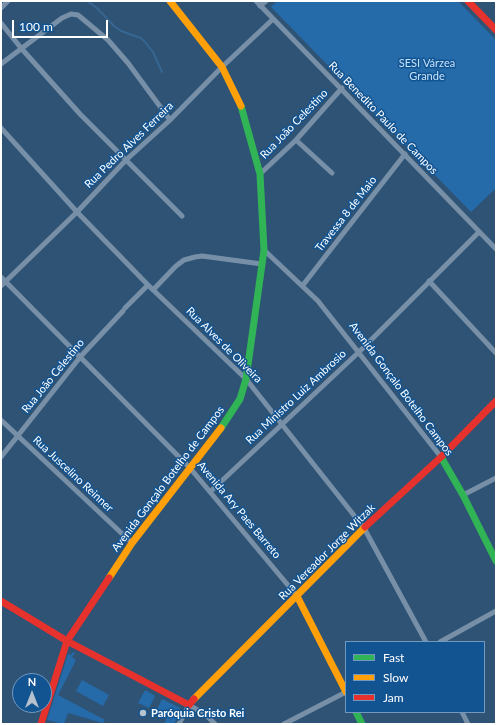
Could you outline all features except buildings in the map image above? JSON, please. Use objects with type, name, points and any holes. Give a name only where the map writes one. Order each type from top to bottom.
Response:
[{"type":"street","points":[[1,8],[8,1]]},
{"type":"street","name":"Avenida Gonçalo Botelho de Campos","points":[[41,724],[67,641],[132,543],[230,417],[240,399],[246,379],[264,250],[260,174],[246,119],[236,92],[222,67],[170,1]]},
{"type":"street","name":"Rua Benedito Paulo de Campos","points":[[256,1],[272,20],[342,88],[496,249]]},
{"type":"street","points":[[260,6],[266,1]]},
{"type":"street","points":[[468,1],[496,30]]},
{"type":"street","points":[[1,64],[62,18],[71,14],[78,16],[108,40],[128,63],[170,120]]},
{"type":"street","name":"Rua Pedro Alves Ferreira","points":[[3,284],[77,212],[126,160],[170,120],[222,67],[272,20]]},
{"type":"street","points":[[1,23],[21,48],[80,114],[182,216]]},
{"type":"street","name":"Rua João Celestino","points":[[260,174],[296,140],[342,88]]},
{"type":"street","name":"Rua Alves de Oliveira","points":[[1,128],[77,212],[148,285],[246,379],[364,528],[425,641]]},
{"type":"street","points":[[1,139],[6,134]]},
{"type":"street","points":[[296,140],[332,173]]},
{"type":"street","name":"Travessa 8 de Maio","points":[[303,285],[405,154]]},
{"type":"street","name":"Rua Ministro Luiz Ambrosio","points":[[211,491],[360,351],[479,232]]},
{"type":"street","name":"Avenida Gonçalo Botelho Campos","points":[[264,250],[303,285],[360,351],[441,457],[464,495],[496,561]]},
{"type":"street","points":[[153,290],[176,266],[184,260],[195,257],[202,256],[262,264]]},
{"type":"street","name":"Avenida Ary Paes Barreto","points":[[1,277],[3,284],[81,356],[211,491],[297,596],[345,690]]},
{"type":"street","points":[[429,281],[496,353]]},
{"type":"street","name":"Rua João Celestino","points":[[1,457],[81,356],[148,285]]},
{"type":"street","name":"Rua Vereador Jorge Witzak","points":[[179,724],[189,706],[297,596],[364,528],[441,457],[495,403]]},
{"type":"street","name":"Rua Juscelino Reinner","points":[[1,420],[132,543]]},
{"type":"street","points":[[464,495],[496,478]]},
{"type":"street","points":[[1,601],[67,641],[206,715],[215,724]]},
{"type":"street","points":[[442,641],[496,611]]},
{"type":"street","points":[[284,724],[345,693]]},
{"type":"street","points":[[356,713],[362,724]]},
{"type":"street","points":[[462,713],[468,724]]},
{"type":"green space","name":"SESI Várzea Grande","points":[[277,1],[458,1],[496,40],[496,188],[471,212],[271,7]]},
{"type":"green space","points":[[73,652],[75,653],[72,657],[76,660],[58,695],[105,720],[103,723],[68,713],[64,724],[47,720],[49,713],[52,713],[52,704],[68,654],[71,655]]},
{"type":"green space","points":[[82,680],[109,695],[103,706],[76,691]]},
{"type":"green space","points":[[145,690],[155,696],[149,708],[138,703]]},
{"type":"green space","points":[[162,699],[180,708],[181,711],[174,724],[164,724],[167,717],[156,712]]},
{"type":"waterway","points":[[87,1],[97,8],[114,26],[121,31],[141,38],[153,52],[162,72]]},
{"type":"traffic: fast","points":[[221,428],[240,399],[246,379],[264,250],[260,174],[241,106]]},
{"type":"traffic: fast","points":[[441,457],[463,495],[496,561]]},
{"type":"traffic: fast","points":[[356,713],[362,724]]},
{"type":"traffic: slow","points":[[170,1],[222,67],[241,106]]},
{"type":"traffic: slow","points":[[109,578],[132,543],[221,428]]},
{"type":"traffic: slow","points":[[194,699],[365,527]]},
{"type":"traffic: slow","points":[[297,596],[345,690]]},
{"type":"traffic: jam","points":[[468,1],[496,30]]},
{"type":"traffic: jam","points":[[365,527],[441,457],[496,401]]},
{"type":"traffic: jam","points":[[41,724],[67,641],[109,578]]},
{"type":"traffic: jam","points":[[1,601],[67,641],[189,705],[194,699]]},
{"type":"place","name":"Paróquia Cristo Rei","points":[[143,713]]}]
